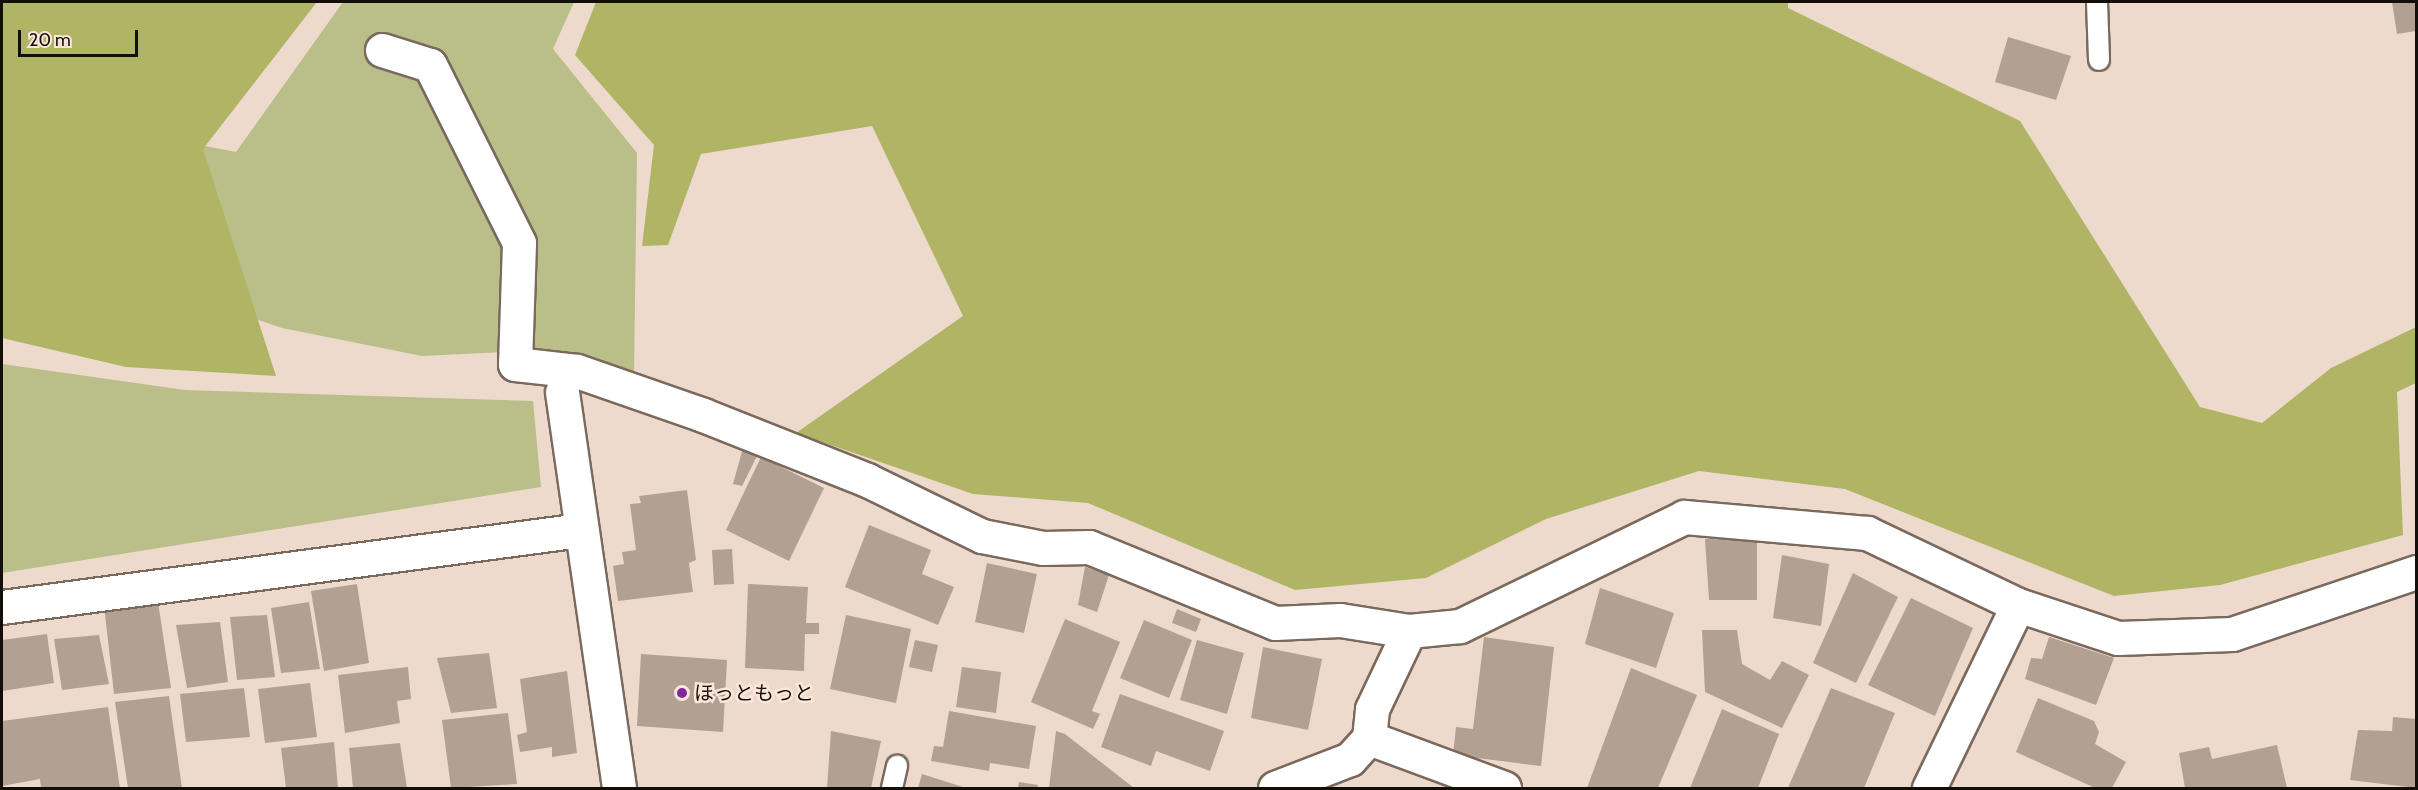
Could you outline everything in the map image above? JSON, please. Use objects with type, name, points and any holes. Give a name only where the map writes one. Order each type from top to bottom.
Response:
[{"type":"street","points":[[382,50],[430,65],[519,243],[515,364],[577,370],[703,415],[867,480],[982,536],[1042,548],[1089,547],[1275,623],[1340,620],[1409,631],[1460,626],[1684,517],[1867,533],[2018,605],[2118,638],[2232,634],[2416,572]]},
{"type":"street","points":[[562,392],[619,789]]},
{"type":"street","points":[[2,607],[581,530]]},
{"type":"street","points":[[1929,789],[2018,605]]},
{"type":"street","points":[[1275,789],[1350,759],[1369,738],[1372,709],[1409,631]]},
{"type":"street","points":[[1369,738],[1504,789]]},
{"type":"lane","points":[[2097,2],[2099,60]]},
{"type":"lane","points":[[892,789],[897,766]]},
{"type":"green space","points":[[2,2],[317,2],[203,149],[276,376],[126,367],[2,338]]},
{"type":"green space","points":[[343,2],[574,2],[553,49],[637,153],[634,377],[526,351],[422,356],[282,328],[26,242],[47,115],[236,152]]},
{"type":"green space","points":[[596,2],[1788,2],[1788,8],[2020,121],[2200,407],[2262,423],[2331,368],[2416,327],[2416,383],[2397,392],[2403,535],[2220,585],[2114,596],[1845,489],[1699,471],[1546,519],[1426,578],[1295,590],[1088,503],[973,494],[796,433],[963,316],[872,126],[701,154],[668,245],[642,246],[654,145],[575,55]]},
{"type":"green space","points":[[2,364],[185,390],[533,401],[541,487],[2,573]]},
{"type":"building","points":[[2392,2],[2416,2],[2416,31],[2397,34]]},
{"type":"building","points":[[2008,37],[2071,56],[2056,100],[1995,82]]},
{"type":"building","points":[[743,448],[757,456],[742,486],[733,484]]},
{"type":"building","points":[[761,457],[824,488],[789,561],[726,530]]},
{"type":"building","points":[[687,490],[696,560],[689,563],[693,592],[618,601],[613,566],[624,564],[622,552],[636,550],[630,504],[641,503],[639,496]]},
{"type":"building","points":[[869,525],[931,550],[922,574],[954,587],[938,625],[845,587]]},
{"type":"building","points":[[1705,539],[1757,540],[1757,600],[1709,600]]},
{"type":"building","points":[[732,549],[734,584],[714,585],[712,550]]},
{"type":"building","points":[[1782,555],[1829,564],[1821,626],[1773,618]]},
{"type":"building","points":[[987,563],[1037,574],[1024,633],[975,622]]},
{"type":"building","points":[[1085,567],[1109,575],[1097,612],[1078,605]]},
{"type":"building","points":[[1853,573],[1898,597],[1856,683],[1813,663]]},
{"type":"building","points":[[357,584],[369,663],[324,671],[311,591]]},
{"type":"building","points":[[748,584],[808,587],[806,623],[819,623],[819,634],[805,634],[804,671],[745,668]]},
{"type":"building","points":[[1600,588],[1674,613],[1656,668],[1585,644]]},
{"type":"building","points":[[1911,598],[1973,628],[1935,716],[1868,685]]},
{"type":"building","points":[[158,602],[171,688],[114,694],[104,605]]},
{"type":"building","points":[[309,602],[320,669],[281,673],[271,608]]},
{"type":"building","points":[[1177,609],[1201,619],[1196,632],[1172,623]]},
{"type":"building","points":[[267,615],[275,677],[237,680],[230,617]]},
{"type":"building","points":[[846,615],[911,629],[896,703],[830,689]]},
{"type":"building","points":[[1065,619],[1120,642],[1092,711],[1100,714],[1093,729],[1031,702]]},
{"type":"building","points":[[1144,620],[1192,640],[1169,698],[1120,678]]},
{"type":"building","points":[[220,622],[228,682],[187,688],[176,625]]},
{"type":"building","points":[[1702,630],[1737,630],[1742,664],[1770,680],[1782,661],[1809,675],[1782,728],[1705,692]]},
{"type":"building","points":[[47,634],[54,683],[2,691],[2,640]]},
{"type":"building","points":[[99,635],[109,684],[62,690],[54,639]]},
{"type":"building","points":[[1484,637],[1554,647],[1541,766],[1453,755],[1456,727],[1473,729]]},
{"type":"building","points":[[2049,637],[2114,658],[2096,705],[2025,679],[2031,658],[2042,659]]},
{"type":"building","points":[[915,640],[938,645],[932,672],[909,667]]},
{"type":"building","points":[[1197,640],[1244,653],[1227,714],[1180,700]]},
{"type":"building","points":[[1263,647],[1322,659],[1308,730],[1251,718]]},
{"type":"building","points":[[489,653],[497,708],[451,713],[437,658]]},
{"type":"building","name":"ほっともっと","points":[[641,654],[727,660],[723,732],[637,726]]},
{"type":"building","points":[[408,667],[411,699],[397,701],[400,723],[345,733],[338,675]]},
{"type":"building","points":[[962,667],[1001,672],[996,713],[956,707]]},
{"type":"building","points":[[1631,668],[1697,695],[1658,788],[1587,788]]},
{"type":"building","points":[[567,671],[577,753],[552,757],[552,747],[520,752],[517,735],[527,732],[520,679]]},
{"type":"building","points":[[310,683],[317,737],[265,743],[258,689]]},
{"type":"building","points":[[244,688],[250,737],[186,742],[180,694]]},
{"type":"building","points":[[1831,688],[1895,713],[1864,788],[1788,788]]},
{"type":"building","points":[[1120,694],[1224,731],[1210,771],[1156,751],[1151,766],[1101,747]]},
{"type":"building","points":[[169,696],[182,788],[128,788],[115,702]]},
{"type":"building","points":[[2038,698],[2094,721],[2099,732],[2095,744],[2126,762],[2112,788],[2095,788],[2016,752]]},
{"type":"building","points":[[108,707],[120,788],[41,788],[40,779],[2,786],[2,721]]},
{"type":"building","points":[[1722,709],[1779,734],[1758,788],[1690,788]]},
{"type":"building","points":[[949,711],[1036,726],[1029,769],[990,763],[989,771],[931,761],[934,746],[943,747]]},
{"type":"building","points":[[508,713],[517,784],[451,788],[442,720]]},
{"type":"building","points":[[2393,717],[2416,719],[2416,788],[2350,780],[2358,730],[2392,731]]},
{"type":"building","points":[[831,731],[881,741],[871,788],[827,788]]},
{"type":"building","points":[[1056,731],[1065,734],[1134,788],[1049,788]]},
{"type":"building","points":[[334,742],[338,788],[286,788],[281,748]]},
{"type":"building","points":[[400,743],[407,788],[353,788],[349,748]]},
{"type":"building","points":[[2277,745],[2287,788],[2185,788],[2179,753],[2209,747],[2212,759]]},
{"type":"building","points":[[922,774],[966,788],[918,788]]},
{"type":"building","points":[[1019,782],[1038,785],[1037,788],[1018,788]]},
{"type":"place","name":"ほっともっと","points":[[682,693]]}]
